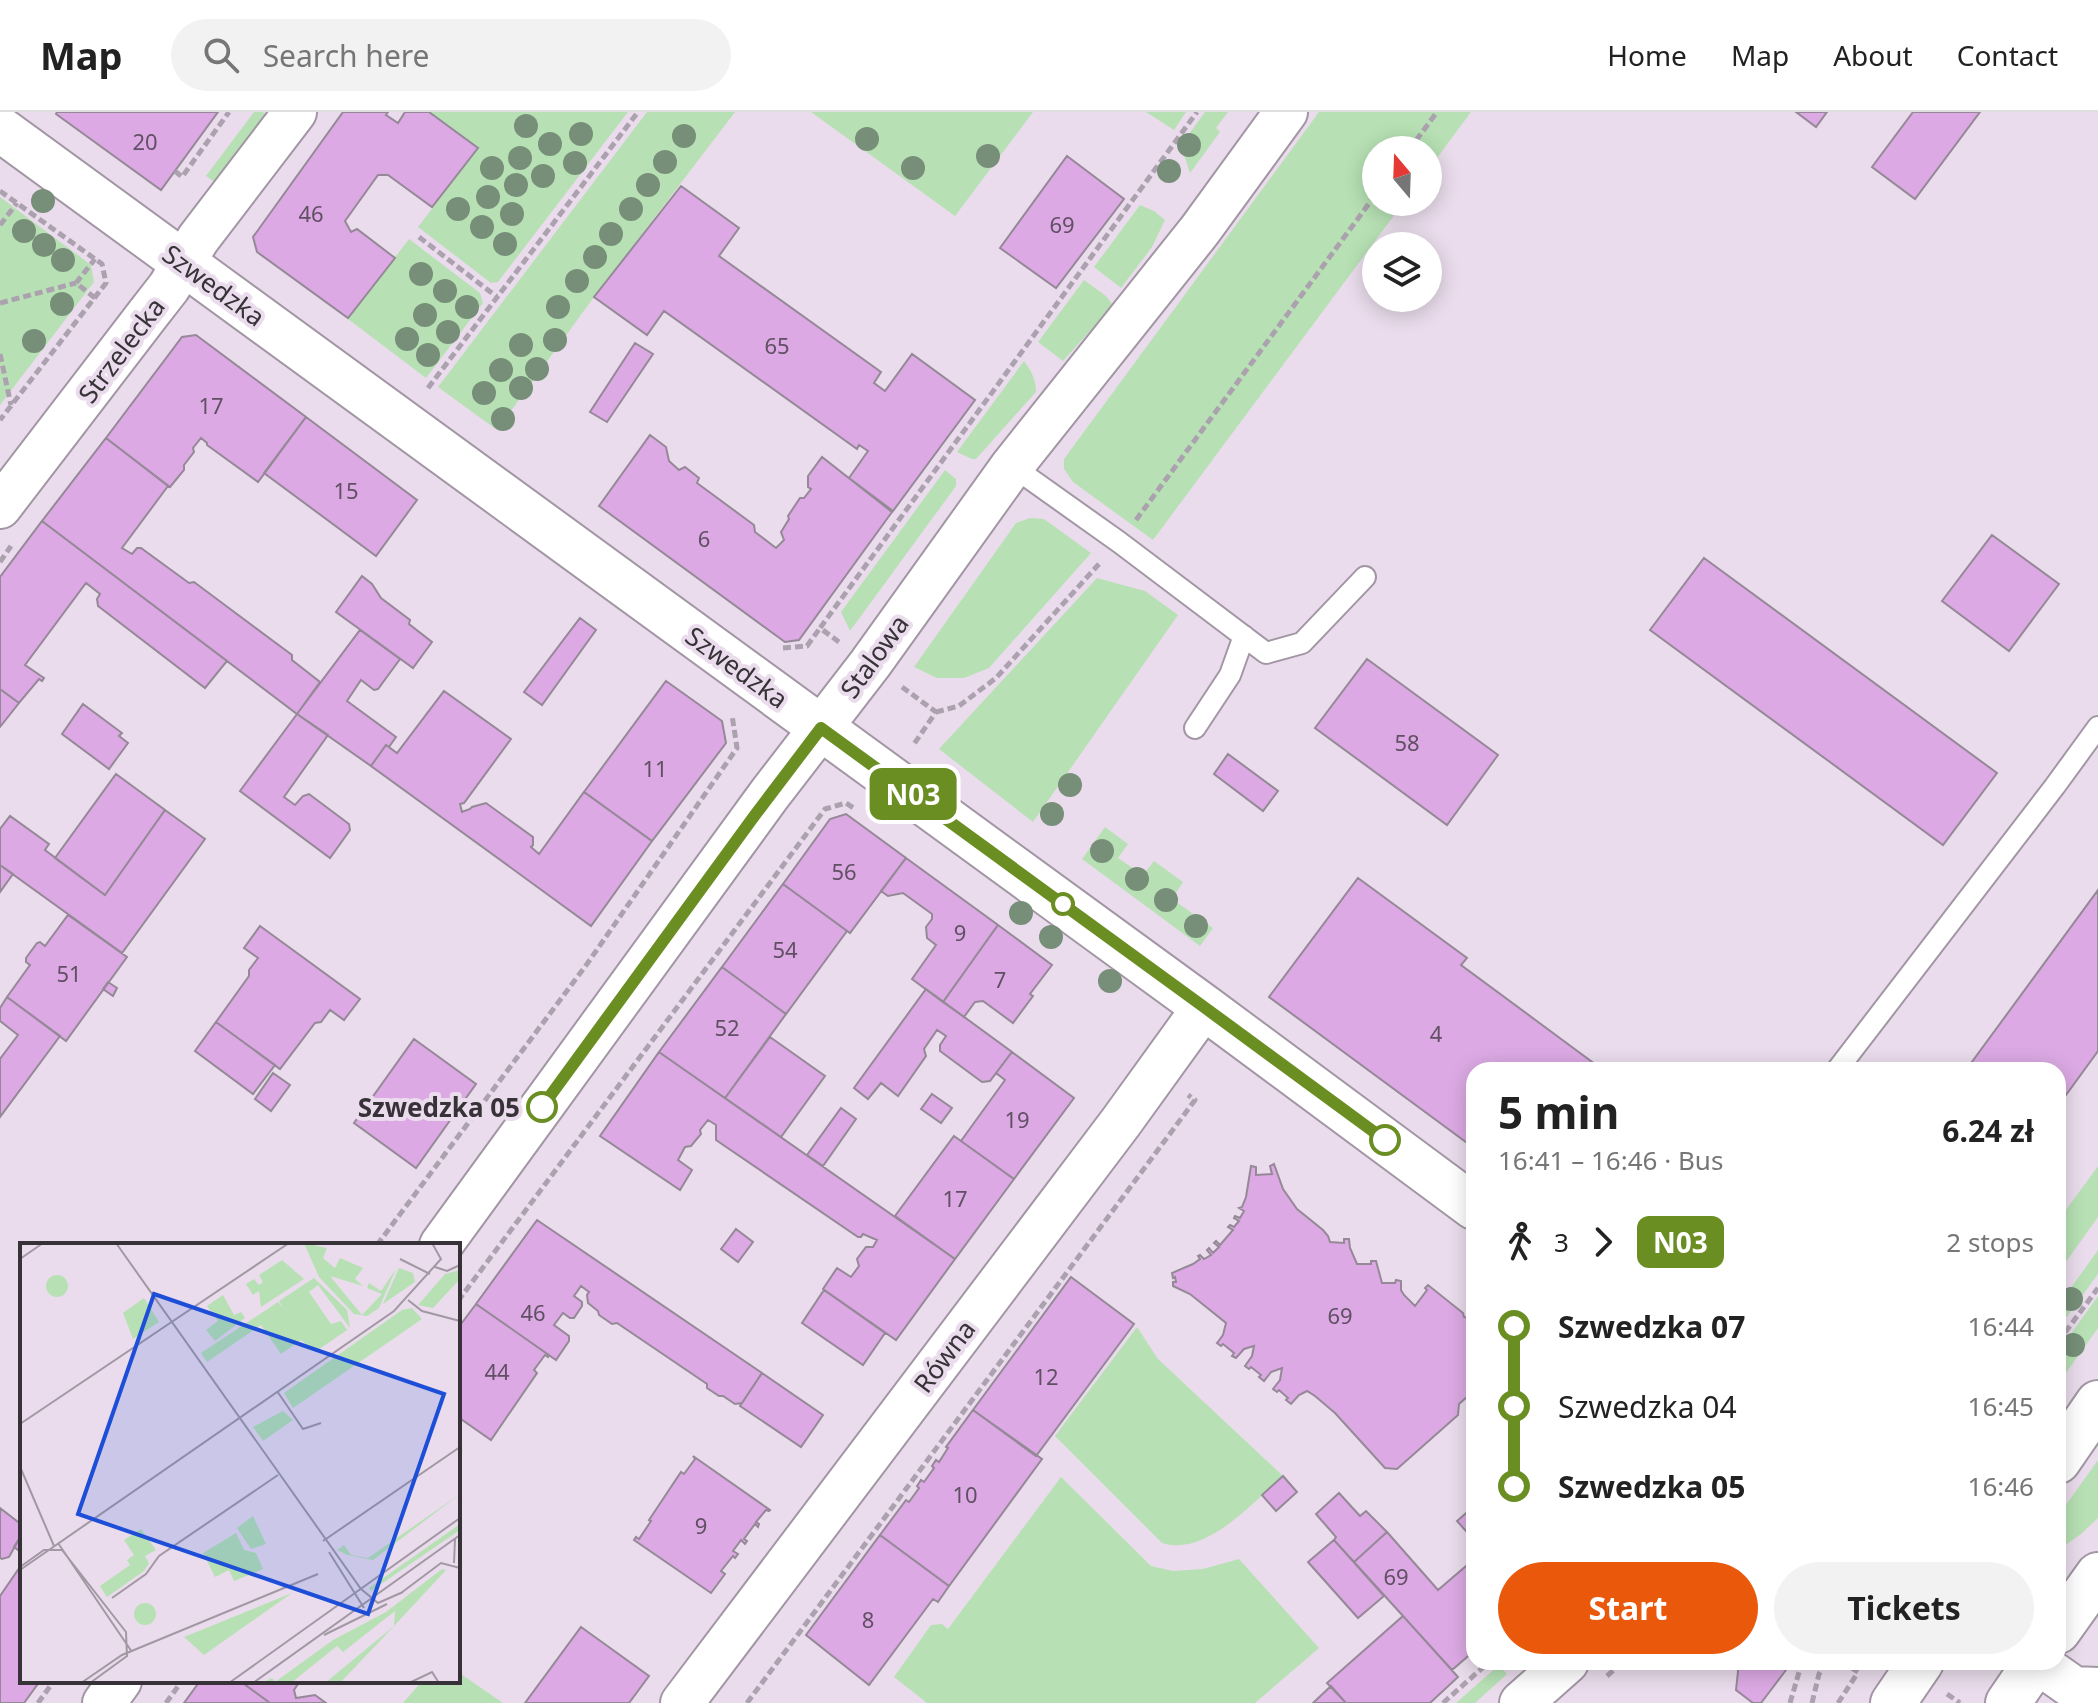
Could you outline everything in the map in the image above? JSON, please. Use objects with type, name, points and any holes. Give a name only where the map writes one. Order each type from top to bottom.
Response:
[{"type":"street","name":"Strzelecka","points":[[10,522],[198,239],[295,112]]},
{"type":"street","name":"Stalowa","points":[[442,1243],[755,815],[870,664],[1012,466],[1200,230],[1286,112]]},
{"type":"street","name":"Szwedzka","points":[[0,129],[1466,1201]]},
{"type":"street","name":"Równa","points":[[682,1703],[1204,1007]]},
{"type":"street","points":[[2066,1449],[2098,1403]]},
{"type":"street","points":[[1521,1703],[1558,1670]]},
{"type":"street","points":[[1893,1703],[1916,1670]]},
{"type":"street","points":[[2008,1703],[2031,1670]]},
{"type":"street","points":[[2048,1670],[2074,1688],[2098,1689]]},
{"type":"street","points":[[104,1703],[119,1683]]},
{"type":"lane","points":[[1012,466],[1266,653],[1302,643],[1365,577]]},
{"type":"lane","points":[[1195,728],[1230,675],[1244,636]]},
{"type":"lane","points":[[1843,1062],[2098,727]]},
{"type":"path","points":[[175,171],[182,177],[229,112]]},
{"type":"path","points":[[425,392],[638,112]]},
{"type":"path","points":[[780,648],[807,646],[1197,112]]},
{"type":"path","points":[[1419,136],[1437,112]]},
{"type":"path","points":[[0,191],[102,264],[106,283],[0,420]]},
{"type":"path","points":[[0,225],[17,203]]},
{"type":"path","points":[[936,712],[959,706],[996,678],[1119,542],[1362,213]]},
{"type":"path","points":[[419,237],[497,297]]},
{"type":"path","points":[[0,303],[76,283],[95,259]]},
{"type":"path","points":[[76,283],[95,298]]},
{"type":"path","points":[[0,354],[11,406]]},
{"type":"path","points":[[0,562],[10,522]]},
{"type":"path","points":[[820,628],[846,647]]},
{"type":"path","points":[[378,1243],[587,964],[737,748],[731,715]]},
{"type":"path","points":[[460,1298],[825,809],[846,803],[862,815]]},
{"type":"path","points":[[2066,1331],[2098,1288]]},
{"type":"path","points":[[1443,1703],[1480,1670]]},
{"type":"path","points":[[1790,1703],[1800,1670]]},
{"type":"path","points":[[1812,1703],[1822,1670]]},
{"type":"path","points":[[38,1703],[53,1683]]},
{"type":"path","points":[[166,1703],[181,1683]]},
{"type":"green space","points":[[254,112],[267,115],[216,183],[206,176]]},
{"type":"green space","points":[[429,112],[628,112],[498,282],[491,283],[418,227],[478,148]]},
{"type":"green space","points":[[647,112],[735,112],[497,430],[438,387]]},
{"type":"green space","points":[[811,112],[1033,112],[955,216]]},
{"type":"green space","points":[[1146,112],[1186,112],[1174,130]]},
{"type":"green space","points":[[1205,112],[1228,112],[1216,128],[1220,132],[1190,173],[1181,145]]},
{"type":"green space","points":[[1319,112],[1471,112],[1442,151],[1442,136],[1362,136],[1362,216],[1394,216],[1382,232],[1362,232],[1362,259],[1153,540],[1073,482],[1064,469],[1064,459]]},
{"type":"green space","points":[[0,197],[91,265],[94,282],[0,405]]},
{"type":"green space","points":[[1140,205],[1165,220],[1152,247],[1121,288],[1094,267]]},
{"type":"green space","points":[[409,239],[480,293],[483,303],[426,378],[348,319]]},
{"type":"green space","points":[[1084,280],[1112,304],[1063,361],[1038,342]]},
{"type":"green space","points":[[1024,361],[1033,375],[1036,392],[976,459],[957,452]]},
{"type":"green space","points":[[945,470],[956,479],[956,486],[850,631],[841,612]]},
{"type":"green space","points":[[1030,518],[1044,519],[1091,553],[989,668],[964,678],[937,678],[914,667],[1016,523]]},
{"type":"green space","points":[[1097,578],[1145,591],[1178,615],[1033,822],[939,749]]},
{"type":"green space","points":[[1105,827],[1128,844],[1118,858],[1143,875],[1154,861],[1183,882],[1172,899],[1213,928],[1200,946],[1082,859]]},
{"type":"green space","points":[[2098,1166],[2098,1217],[2066,1262],[2066,1210]]},
{"type":"green space","points":[[2098,1250],[2098,1274],[2066,1318],[2066,1295]]},
{"type":"green space","points":[[2098,1296],[2098,1328],[2066,1373],[2066,1341]]},
{"type":"green space","points":[[1137,1327],[1158,1359],[1283,1476],[1228,1524],[1195,1542],[1179,1545],[1162,1543],[1055,1436]]},
{"type":"green space","points":[[2098,1460],[2098,1518],[2066,1544],[2066,1505]]},
{"type":"green space","points":[[1061,1477],[1151,1566],[1173,1571],[1203,1569],[1239,1559],[1319,1648],[1255,1703],[927,1703],[894,1677],[931,1625],[942,1624],[948,1629]]},
{"type":"green space","points":[[1493,1670],[1503,1670],[1507,1674],[1475,1703],[1456,1703]]},
{"type":"green space","points":[[460,1673],[503,1703],[403,1703],[420,1683],[460,1683]]},
{"type":"building","points":[[57,112],[218,112],[161,190]]},
{"type":"building","points":[[343,112],[388,112],[386,115],[398,123],[405,112],[429,112],[478,148],[432,207],[388,175],[378,175],[345,221],[351,232],[357,229],[395,258],[348,318],[257,252],[253,237]]},
{"type":"building","points":[[1796,112],[1827,112],[1816,127]]},
{"type":"building","points":[[1913,112],[1980,112],[1915,199],[1872,167]]},
{"type":"building","points":[[1067,156],[1124,199],[1056,288],[1000,248]]},
{"type":"building","points":[[681,186],[739,228],[719,256],[881,372],[874,383],[885,391],[912,354],[975,400],[893,511],[849,478],[868,451],[859,445],[857,449],[664,311],[647,335],[594,297]]},
{"type":"building","points":[[196,335],[306,417],[258,482],[201,438],[184,470],[170,487],[106,438],[182,337]]},
{"type":"building","points":[[635,343],[653,354],[607,422],[590,412]]},
{"type":"building","points":[[306,417],[417,500],[376,556],[264,473]]},
{"type":"building","points":[[650,435],[666,447],[669,461],[679,470],[685,467],[699,478],[697,483],[754,525],[755,532],[776,548],[784,540],[781,532],[788,516],[800,498],[804,498],[811,489],[808,487],[808,476],[822,457],[892,512],[799,640],[785,642],[599,506]]},
{"type":"building","points":[[106,438],[168,486],[122,548],[132,554],[141,548],[189,583],[194,582],[292,655],[292,660],[320,682],[297,714],[42,521]]},
{"type":"building","points":[[42,521],[227,661],[205,688],[98,606],[100,594],[86,583],[25,665],[44,678],[42,681],[39,679],[19,703],[0,689],[0,577]]},
{"type":"building","points":[[1992,535],[2059,584],[2009,651],[1942,601]]},
{"type":"building","points":[[1704,558],[1997,773],[1943,845],[1650,630]]},
{"type":"building","points":[[362,576],[381,598],[432,642],[413,668],[336,612]]},
{"type":"building","points":[[580,618],[596,630],[542,705],[524,692]]},
{"type":"building","points":[[360,630],[400,659],[378,689],[374,690],[361,680],[347,701],[396,737],[371,766],[297,714]]},
{"type":"building","points":[[1367,659],[1498,755],[1447,825],[1315,728]]},
{"type":"building","points":[[666,681],[722,721],[726,743],[652,841],[584,792]]},
{"type":"building","points":[[0,689],[19,703],[0,727]]},
{"type":"building","points":[[444,691],[511,739],[464,803],[460,804],[462,812],[486,803],[533,837],[531,847],[539,854],[584,792],[652,841],[591,926],[371,766],[386,745],[397,753]]},
{"type":"building","points":[[83,704],[122,733],[119,736],[128,743],[109,769],[62,734]]},
{"type":"building","points":[[297,714],[328,735],[284,797],[295,805],[309,794],[349,824],[350,830],[330,858],[240,791]]},
{"type":"building","points":[[1228,754],[1278,791],[1263,811],[1214,774]]},
{"type":"building","points":[[116,774],[165,810],[105,895],[55,858]]},
{"type":"building","points":[[165,810],[205,839],[122,953],[0,865],[0,829],[10,816],[49,844],[45,850],[105,895]]},
{"type":"building","points":[[846,814],[906,858],[850,933],[783,884],[830,819]]},
{"type":"building","points":[[906,858],[998,925],[943,1002],[912,979],[936,945],[927,938],[926,927],[932,914],[903,893],[888,896],[881,891]]},
{"type":"building","points":[[0,865],[13,874],[0,892]]},
{"type":"building","points":[[1358,878],[1467,958],[1461,965],[1592,1062],[1466,1062],[1466,1142],[1269,997]]},
{"type":"building","points":[[783,884],[847,931],[786,1014],[722,967]]},
{"type":"building","points":[[2098,890],[2098,1051],[2066,1095],[2066,1062],[1972,1062]]},
{"type":"building","points":[[68,915],[127,957],[66,1041],[7,997],[30,965],[26,958],[37,943],[45,946]]},
{"type":"building","points":[[998,925],[1052,965],[1013,1023],[983,1001],[975,1002],[964,1017],[943,1002]]},
{"type":"building","points":[[260,926],[360,999],[344,1020],[330,1010],[321,1022],[315,1023],[280,1069],[216,1022],[258,958],[244,948]]},
{"type":"building","points":[[722,967],[786,1014],[725,1098],[659,1052]]},
{"type":"building","points":[[108,982],[117,988],[113,996],[103,989]]},
{"type":"building","points":[[926,989],[1012,1052],[990,1081],[982,1082],[940,1051],[946,1036],[937,1030],[924,1049],[926,1056],[898,1096],[881,1083],[868,1099],[854,1088]]},
{"type":"building","points":[[7,997],[60,1036],[0,1117],[0,1059],[18,1035],[0,1021],[0,1008]]},
{"type":"building","points":[[216,1022],[275,1065],[253,1094],[195,1051]]},
{"type":"building","points":[[770,1037],[825,1076],[781,1137],[725,1098]]},
{"type":"building","points":[[414,1039],[476,1084],[416,1168],[354,1123]]},
{"type":"building","points":[[659,1052],[955,1259],[896,1340],[823,1289],[837,1268],[851,1277],[859,1266],[857,1259],[866,1247],[873,1247],[877,1240],[863,1234],[858,1237],[716,1140],[716,1125],[708,1120],[691,1146],[685,1147],[678,1160],[692,1170],[680,1190],[600,1136]]},
{"type":"building","points":[[1012,1052],[1074,1098],[1014,1179],[961,1141],[1005,1080],[996,1073]]},
{"type":"building","points":[[273,1073],[290,1085],[271,1111],[255,1099]]},
{"type":"building","points":[[932,1094],[952,1108],[941,1123],[921,1109]]},
{"type":"building","points":[[841,1108],[856,1119],[823,1166],[807,1155]]},
{"type":"building","points":[[954,1136],[1014,1179],[955,1259],[895,1216]]},
{"type":"building","points":[[1274,1164],[1283,1189],[1297,1209],[1323,1230],[1330,1242],[1344,1243],[1344,1239],[1349,1239],[1357,1264],[1376,1261],[1382,1283],[1401,1281],[1401,1290],[1415,1306],[1428,1285],[1466,1318],[1466,1398],[1459,1404],[1458,1415],[1397,1469],[1385,1468],[1335,1413],[1315,1396],[1307,1391],[1291,1404],[1279,1390],[1273,1389],[1280,1380],[1282,1368],[1271,1372],[1264,1381],[1251,1367],[1245,1366],[1254,1346],[1244,1349],[1236,1358],[1232,1356],[1234,1353],[1217,1343],[1226,1323],[1190,1294],[1173,1286],[1176,1282],[1172,1273],[1193,1264],[1200,1259],[1200,1255],[1204,1259],[1211,1255],[1207,1250],[1209,1248],[1213,1253],[1219,1247],[1214,1243],[1216,1241],[1220,1245],[1233,1230],[1228,1227],[1234,1227],[1239,1221],[1234,1218],[1240,1218],[1244,1211],[1239,1208],[1246,1197],[1251,1166],[1256,1167],[1256,1175],[1272,1174],[1270,1166]]},
{"type":"building","points":[[537,1220],[762,1373],[742,1403],[735,1404],[719,1396],[707,1388],[707,1384],[617,1323],[612,1324],[599,1315],[588,1303],[589,1292],[581,1286],[574,1296],[582,1302],[582,1306],[574,1318],[563,1313],[554,1325],[569,1336],[556,1360],[476,1304]]},
{"type":"building","points":[[736,1229],[753,1242],[738,1262],[721,1249]]},
{"type":"building","points":[[1071,1277],[1134,1324],[1036,1456],[973,1410]]},
{"type":"building","points":[[824,1290],[885,1333],[863,1365],[802,1323]]},
{"type":"building","points":[[476,1304],[549,1355],[545,1355],[534,1370],[537,1373],[491,1440],[460,1418],[460,1325]]},
{"type":"building","points":[[762,1373],[823,1415],[801,1447],[740,1406]]},
{"type":"building","points":[[973,1410],[1042,1459],[949,1586],[880,1535],[906,1500],[909,1502],[921,1480],[924,1482],[936,1460],[939,1462]]},
{"type":"building","points":[[693,1456],[770,1510],[766,1510],[756,1522],[758,1527],[755,1524],[744,1539],[747,1541],[745,1544],[741,1540],[733,1551],[738,1554],[721,1571],[725,1574],[711,1593],[634,1540],[636,1537],[639,1539],[681,1472],[684,1474],[695,1459]]},
{"type":"building","points":[[1283,1476],[1297,1492],[1276,1511],[1262,1495]]},
{"type":"building","points":[[1339,1493],[1360,1516],[1366,1511],[1387,1532],[1354,1562],[1316,1514]]},
{"type":"building","points":[[0,1508],[20,1523],[20,1538],[9,1557],[0,1558]]},
{"type":"building","points":[[1466,1513],[1466,1531],[1457,1521]]},
{"type":"building","points":[[1387,1532],[1438,1590],[1466,1566],[1466,1658],[1452,1670],[1354,1562]]},
{"type":"building","points":[[880,1535],[949,1586],[938,1602],[933,1599],[869,1685],[806,1635]]},
{"type":"building","points":[[20,1537],[20,1552],[14,1547]]},
{"type":"building","points":[[1334,1540],[1384,1596],[1358,1618],[1308,1562]]},
{"type":"building","points":[[20,1567],[20,1683],[39,1683],[24,1703],[0,1703],[0,1596]]},
{"type":"building","points":[[1403,1616],[1458,1677],[1430,1703],[1346,1703],[1327,1683]]},
{"type":"building","points":[[581,1627],[649,1676],[629,1703],[525,1703]]},
{"type":"building","points":[[1738,1670],[1786,1670],[1761,1703],[1753,1703],[1736,1690]]},
{"type":"building","points":[[199,1683],[243,1683],[270,1703],[184,1703]]},
{"type":"building","points":[[243,1683],[299,1683],[294,1690],[296,1698],[315,1695],[326,1703],[270,1703]]},
{"type":"building","points":[[1331,1686],[1346,1703],[1313,1703]]},
{"type":"bus line","name":"N03","points":[[542,1107],[821,728],[1385,1140]]},
{"type":"place","name":"Szwedzka 05","points":[[542,1107]]}]
